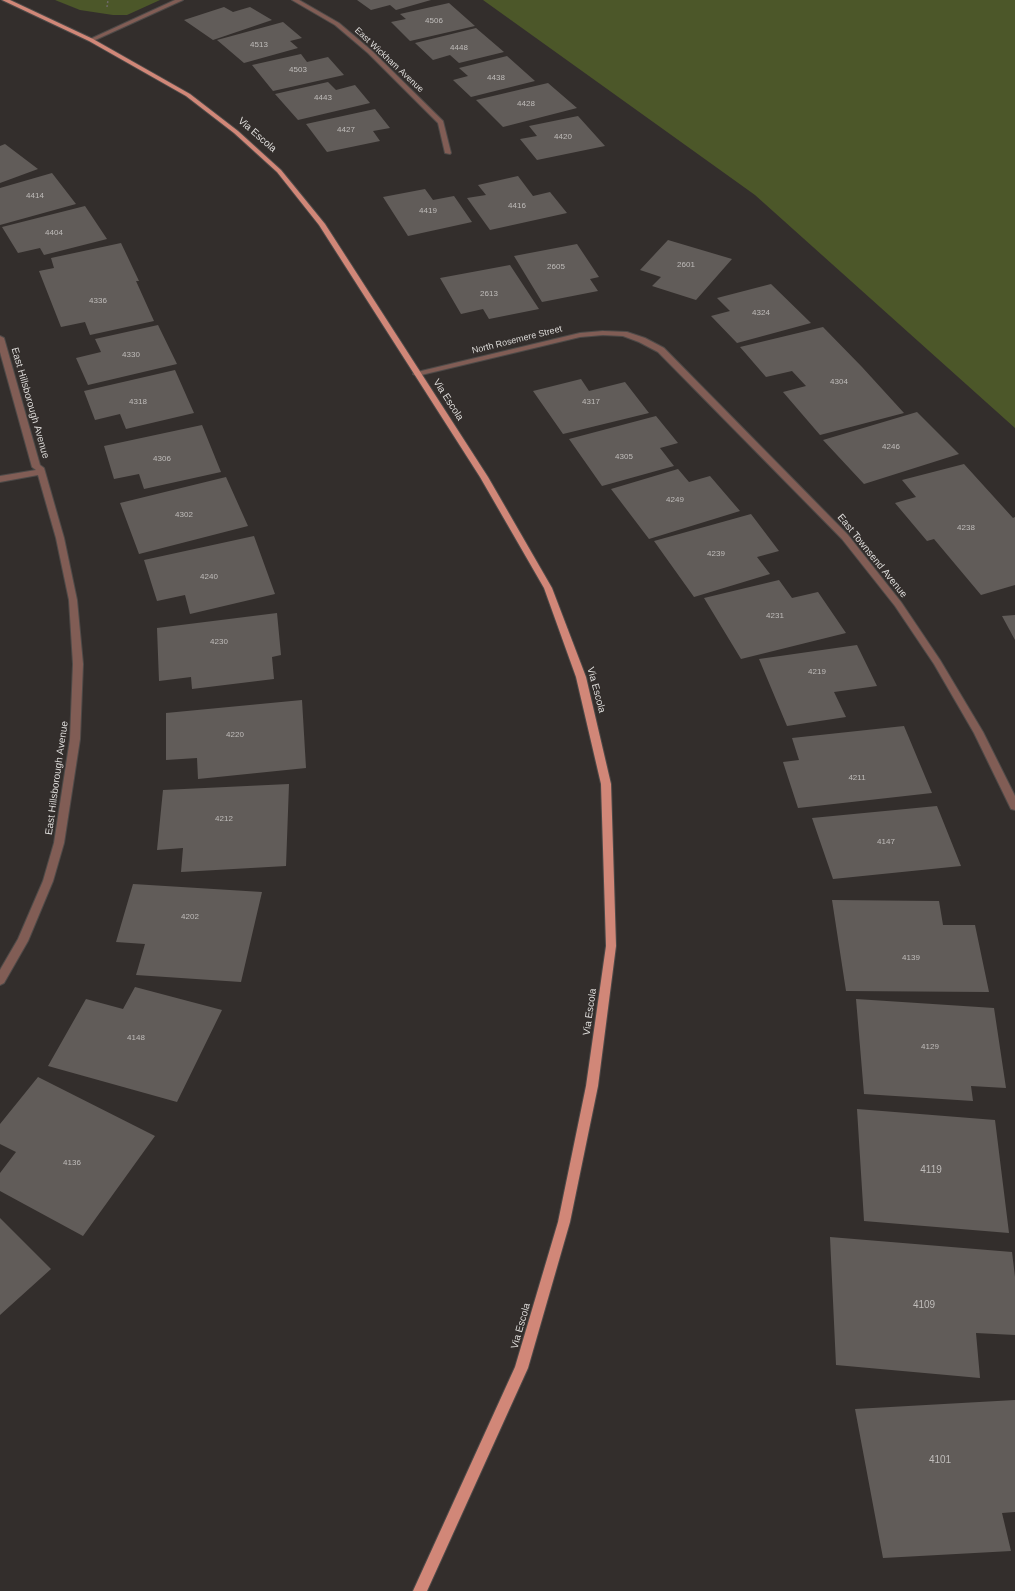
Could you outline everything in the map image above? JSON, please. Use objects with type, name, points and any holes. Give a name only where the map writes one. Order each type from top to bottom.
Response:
[{"type":"main road","name":"Via Escola","points":[[5,0],[91,40],[188,95],[236,132],[280,171],[322,224],[484,477],[548,588],[581,677],[606,784],[611,946],[592,1086],[566,1214],[521,1368],[420,1591]]},
{"type":"street","points":[[91,40],[180,0]]},
{"type":"street","name":"East Wickham Avenue","points":[[295,0],[337,24],[370,52],[441,122],[448,153]]},
{"type":"street","name":"North Rosemere Street","points":[[417,374],[580,335],[603,333],[624,334]]},
{"type":"street","name":"East Townsend Avenue","points":[[624,334],[642,340],[661,350],[845,537],[898,604],[937,662],[978,732],[1015,806]]},
{"type":"street","name":"East Hillsborough Avenue","points":[[0,338],[36,467],[40,468],[60,538],[73,600],[78,664],[75,739],[59,843],[48,881],[23,941],[0,980]]},
{"type":"street","points":[[0,480],[41,472]]},
{"type":"green space","points":[[55,0],[160,0],[127,15],[113,15],[80,10]]},
{"type":"green space","points":[[483,0],[1015,0],[1015,428],[755,195]]},
{"type":"building","points":[[357,0],[431,0],[396,10],[390,5],[371,10]]},
{"type":"building","points":[[449,3],[475,26],[410,41],[391,22],[406,19],[400,14]]},
{"type":"building","points":[[224,7],[233,12],[250,7],[272,20],[213,40],[184,20]]},
{"type":"building","points":[[283,22],[302,38],[290,41],[298,48],[244,63],[217,40]]},
{"type":"building","points":[[476,28],[504,52],[459,63],[450,55],[433,60],[415,43]]},
{"type":"building","points":[[301,54],[307,62],[328,57],[344,75],[273,91],[252,65]]},
{"type":"building","points":[[507,56],[535,81],[471,97],[453,80],[468,76],[459,68]]},
{"type":"building","points":[[328,82],[336,90],[355,85],[370,103],[298,120],[275,94]]},
{"type":"building","points":[[548,83],[577,108],[503,127],[476,100]]},
{"type":"building","points":[[375,109],[390,128],[373,131],[380,141],[327,152],[306,124]]},
{"type":"building","points":[[578,116],[605,146],[537,160],[520,139],[537,136],[529,126]]},
{"type":"building","points":[[5,144],[38,169],[0,183],[0,146]]},
{"type":"building","points":[[52,173],[76,204],[0,225],[0,188]]},
{"type":"building","points":[[518,176],[533,196],[550,192],[567,213],[490,230],[467,198],[486,195],[478,185]]},
{"type":"building","points":[[425,189],[433,200],[454,196],[472,222],[408,236],[383,197]]},
{"type":"building","points":[[85,206],[107,239],[44,255],[40,248],[18,253],[2,227]]},
{"type":"building","points":[[668,240],[732,259],[696,300],[652,286],[661,277],[640,270]]},
{"type":"building","points":[[121,243],[139,281],[136,281],[154,321],[90,335],[85,322],[61,327],[39,271],[54,268],[51,258]]},
{"type":"building","points":[[577,244],[599,277],[590,279],[598,291],[542,302],[514,256]]},
{"type":"building","points":[[510,265],[539,309],[489,319],[483,309],[461,314],[440,278]]},
{"type":"building","points":[[771,284],[811,323],[737,343],[711,316],[730,311],[717,298]]},
{"type":"building","points":[[158,325],[177,364],[88,385],[76,358],[101,352],[95,339]]},
{"type":"building","points":[[823,327],[904,413],[820,435],[783,392],[806,386],[792,371],[766,377],[740,347]]},
{"type":"building","points":[[175,370],[194,413],[126,429],[120,414],[95,420],[84,391]]},
{"type":"building","points":[[581,379],[589,391],[625,382],[649,413],[563,434],[533,391]]},
{"type":"building","points":[[917,412],[959,454],[864,484],[823,440]]},
{"type":"building","points":[[656,416],[678,443],[660,448],[674,466],[602,486],[569,439]]},
{"type":"building","points":[[202,425],[221,472],[144,489],[139,474],[114,479],[104,446]]},
{"type":"building","points":[[964,464],[1013,518],[1015,517],[1015,585],[981,595],[934,539],[927,541],[895,503],[916,497],[902,480]]},
{"type":"building","points":[[678,469],[689,482],[710,476],[740,511],[649,539],[611,489]]},
{"type":"building","points":[[226,477],[248,526],[139,554],[120,503]]},
{"type":"building","points":[[751,514],[779,551],[757,557],[770,574],[694,597],[654,541]]},
{"type":"building","points":[[254,536],[275,594],[190,614],[185,595],[157,601],[144,560]]},
{"type":"building","points":[[779,580],[792,598],[818,592],[846,633],[741,659],[704,598]]},
{"type":"building","points":[[277,613],[281,655],[272,657],[274,679],[192,689],[191,677],[159,681],[157,628]]},
{"type":"building","points":[[1015,615],[1015,640],[1002,616]]},
{"type":"building","points":[[857,645],[877,686],[834,692],[846,717],[787,726],[759,659]]},
{"type":"building","points":[[302,700],[306,768],[198,779],[197,758],[166,760],[166,713]]},
{"type":"building","points":[[904,726],[932,793],[798,808],[783,762],[799,760],[792,738]]},
{"type":"building","points":[[289,784],[286,866],[181,872],[183,848],[157,850],[163,790]]},
{"type":"building","points":[[937,806],[961,866],[833,879],[812,818]]},
{"type":"building","points":[[133,884],[262,892],[241,982],[136,975],[145,944],[116,942]]},
{"type":"building","points":[[832,900],[939,901],[943,925],[975,925],[989,992],[846,991]]},
{"type":"building","points":[[135,987],[222,1010],[177,1102],[48,1066],[86,999],[123,1009]]},
{"type":"building","points":[[856,999],[994,1008],[1006,1088],[971,1086],[973,1101],[864,1094]]},
{"type":"building","points":[[38,1077],[155,1136],[83,1236],[0,1191],[0,1173],[16,1152],[0,1144],[0,1124]]},
{"type":"building","points":[[857,1109],[995,1120],[1009,1233],[864,1221]]},
{"type":"building","points":[[0,1218],[51,1269],[0,1315]]},
{"type":"building","points":[[830,1237],[1012,1252],[1015,1277],[1015,1335],[976,1333],[980,1378],[836,1365]]},
{"type":"building","points":[[1015,1400],[1015,1512],[1002,1513],[1011,1551],[883,1558],[855,1409]]}]
